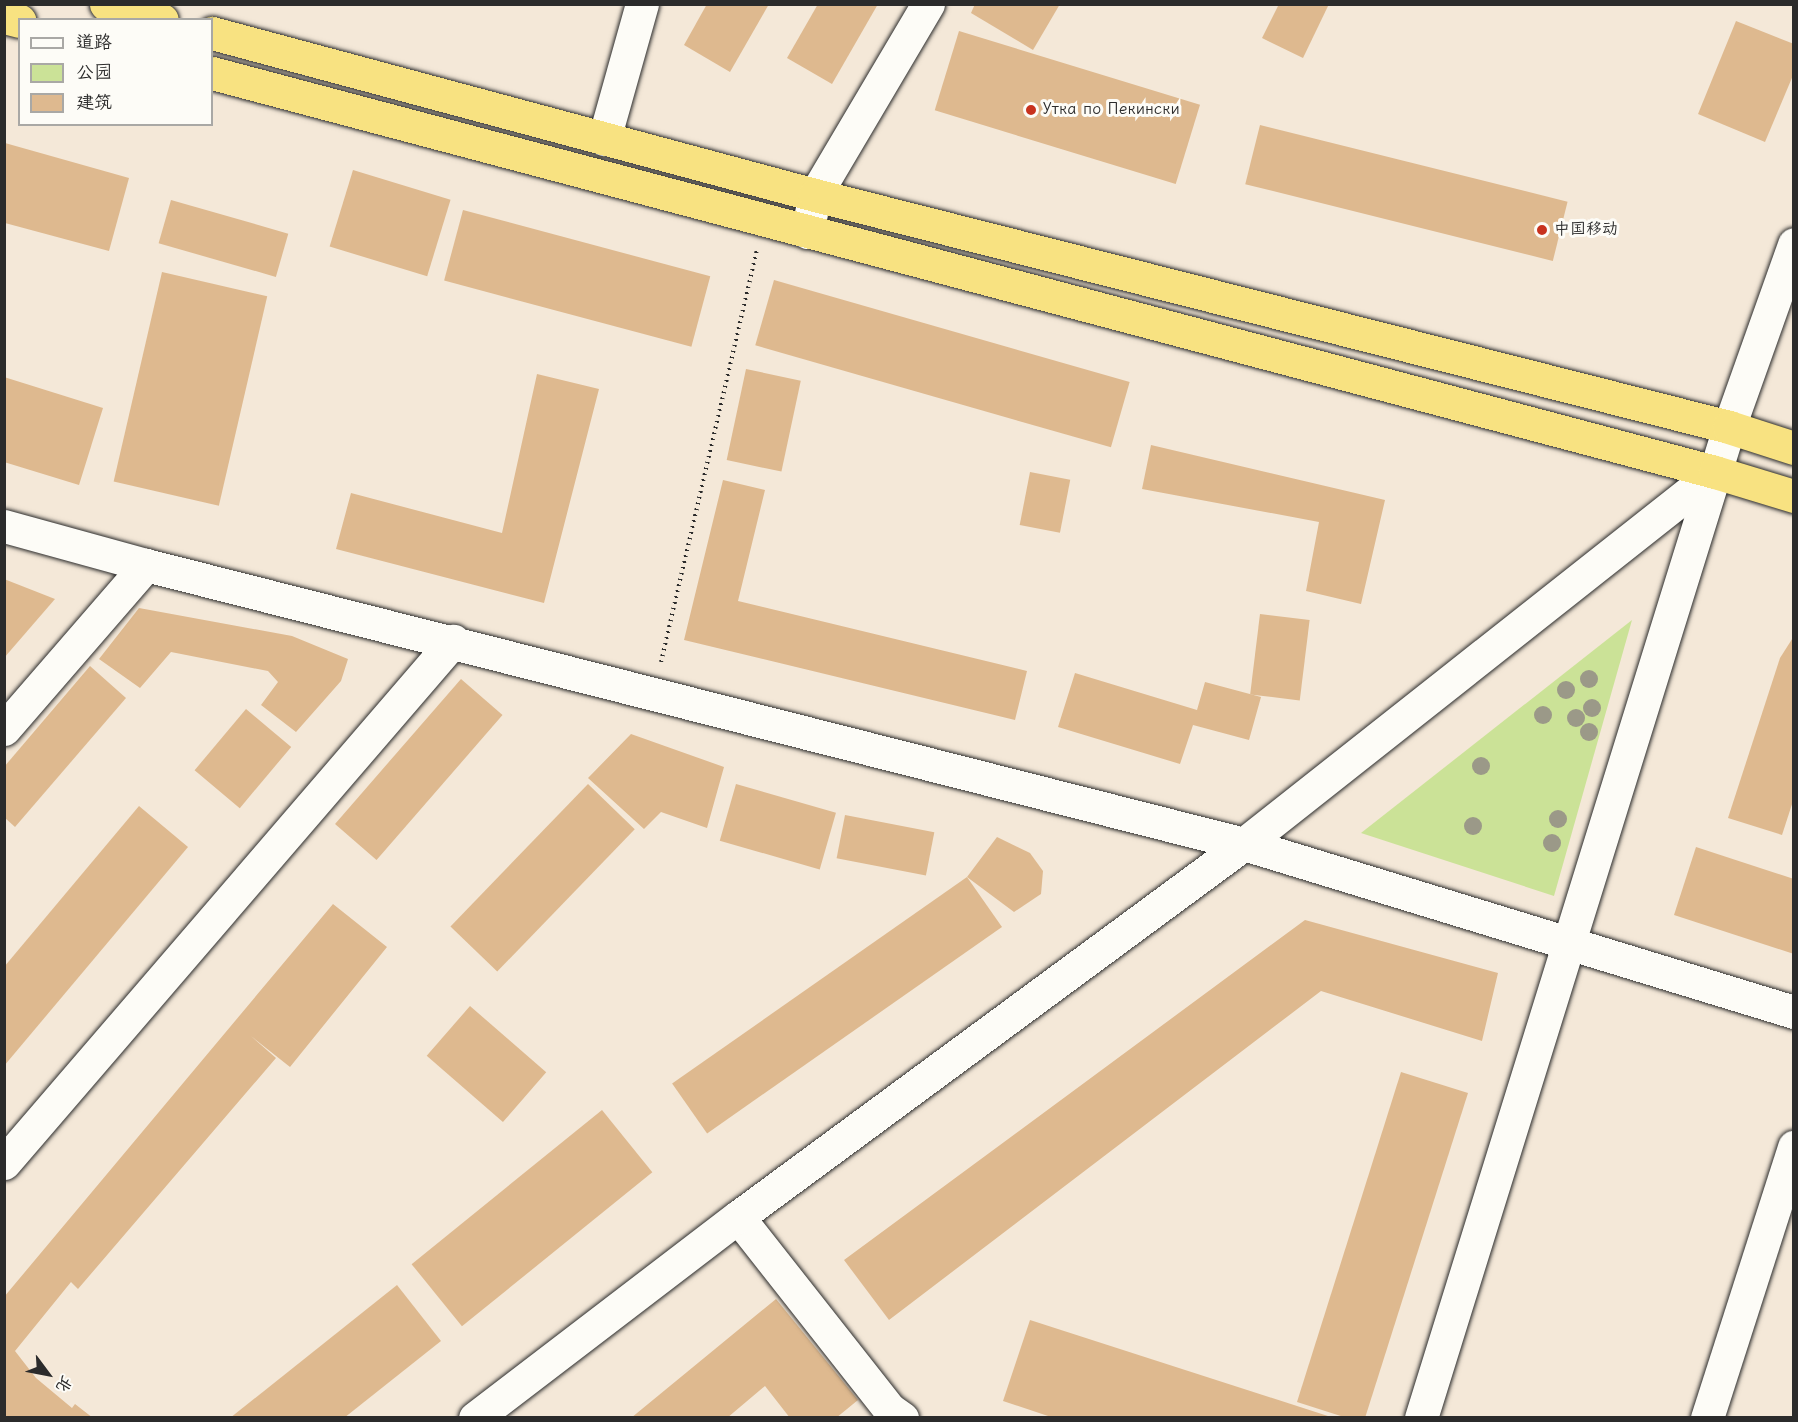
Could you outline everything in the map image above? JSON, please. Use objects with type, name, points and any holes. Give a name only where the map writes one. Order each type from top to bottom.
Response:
[{"type":"highway","points":[[106,4],[155,18]]},
{"type":"highway","points":[[213,33],[815,195],[1729,427],[1794,448]]},
{"type":"highway","points":[[213,73],[764,222],[1715,472],[1794,496]]},
{"type":"street","points":[[604,139],[642,4]]},
{"type":"street","points":[[807,232],[815,195],[928,4]]},
{"type":"street","points":[[1420,1418],[1729,427],[1794,244]]},
{"type":"street","points":[[476,1418],[738,1217],[1244,844],[1715,472]]},
{"type":"street","points":[[4,526],[146,565],[453,641],[1244,844],[1794,1012]]},
{"type":"street","points":[[4,729],[146,565]]},
{"type":"street","points":[[4,1163],[453,641]]},
{"type":"street","points":[[1707,1418],[1794,1147]]},
{"type":"street","points":[[738,1217],[889,1409],[902,1418]]},
{"type":"path","points":[[654,694],[764,222]]},
{"type":"green space","points":[[1632,620],[1554,896],[1361,833]]},
{"type":"building","points":[[707,4],[769,4],[730,72],[684,45]]},
{"type":"building","points":[[818,4],[878,4],[832,84],[787,58]]},
{"type":"building","points":[[975,4],[1060,4],[1033,50],[971,13]]},
{"type":"building","points":[[1279,4],[1329,4],[1303,58],[1262,38]]},
{"type":"building","points":[[1736,21],[1794,44],[1794,73],[1765,142],[1698,114]]},
{"type":"building","points":[[959,31],[1200,105],[1176,184],[935,110]]},
{"type":"building","points":[[1260,125],[1568,202],[1553,261],[1245,184]]},
{"type":"building","points":[[5,143],[129,178],[109,251],[5,223]]},
{"type":"building","points":[[353,170],[451,200],[427,276],[330,247]]},
{"type":"building","points":[[171,200],[288,234],[276,277],[159,243]]},
{"type":"building","points":[[463,210],[710,276],[691,347],[444,281]]},
{"type":"building","points":[[162,272],[267,296],[219,506],[114,481]]},
{"type":"building","points":[[774,280],[1130,382],[1111,447],[755,345]]},
{"type":"building","points":[[746,369],[801,381],[781,472],[727,460]]},
{"type":"building","points":[[537,374],[599,389],[544,603],[336,549],[351,493],[502,533]]},
{"type":"building","points":[[4,377],[103,408],[79,485],[4,462]]},
{"type":"building","points":[[1151,445],[1385,500],[1361,604],[1306,591],[1319,522],[1142,489]]},
{"type":"building","points":[[1030,472],[1070,480],[1060,533],[1020,525]]},
{"type":"building","points":[[723,480],[765,490],[738,601],[1027,671],[1015,720],[684,640]]},
{"type":"building","points":[[4,579],[55,599],[4,658]]},
{"type":"building","points":[[139,608],[292,636],[348,659],[341,681],[296,732],[261,705],[278,682],[268,671],[171,652],[140,688],[99,659]]},
{"type":"building","points":[[1260,614],[1310,620],[1300,700],[1250,694]]},
{"type":"building","points":[[1794,636],[1794,798],[1782,835],[1728,818],[1780,658]]},
{"type":"building","points":[[90,666],[126,698],[15,827],[4,817],[4,767]]},
{"type":"building","points":[[1075,673],[1197,710],[1205,682],[1261,697],[1249,740],[1193,725],[1180,764],[1058,727]]},
{"type":"building","points":[[461,679],[503,715],[377,860],[335,824]]},
{"type":"building","points":[[246,709],[291,747],[240,808],[195,770]]},
{"type":"building","points":[[631,734],[724,767],[707,828],[661,812],[644,829],[588,778]]},
{"type":"building","points":[[588,784],[635,829],[497,972],[450,926]]},
{"type":"building","points":[[736,784],[836,813],[820,869],[720,841]]},
{"type":"building","points":[[139,806],[188,847],[4,1066],[4,967]]},
{"type":"building","points":[[845,815],[934,832],[926,876],[837,858]]},
{"type":"building","points":[[997,837],[1030,853],[1043,871],[1041,894],[1014,912],[967,877]]},
{"type":"building","points":[[1696,847],[1794,879],[1794,954],[1674,915]]},
{"type":"building","points":[[967,877],[1002,927],[707,1133],[672,1083]]},
{"type":"building","points":[[333,904],[387,947],[290,1067],[251,1036],[276,1058],[78,1289],[71,1282],[15,1351],[36,1378],[72,1408],[75,1404],[93,1418],[4,1418],[4,1297]]},
{"type":"building","points":[[1305,920],[1498,973],[1482,1041],[1321,991],[889,1320],[844,1260]]},
{"type":"building","points":[[470,1006],[546,1072],[503,1122],[427,1056]]},
{"type":"building","points":[[1401,1072],[1468,1093],[1365,1418],[1347,1418],[1297,1402]]},
{"type":"building","points":[[602,1110],[652,1172],[462,1326],[412,1264]]},
{"type":"building","points":[[397,1285],[441,1341],[344,1418],[230,1418]]},
{"type":"building","points":[[776,1299],[858,1400],[836,1418],[790,1418],[765,1386],[727,1418],[631,1418]]},
{"type":"building","points":[[1030,1320],[1331,1418],[1054,1418],[1003,1401]]},
{"type":"place","name":"Утка по Пекински","points":[[1031,110]]},
{"type":"place","name":"中国移动","points":[[1542,230]]}]
